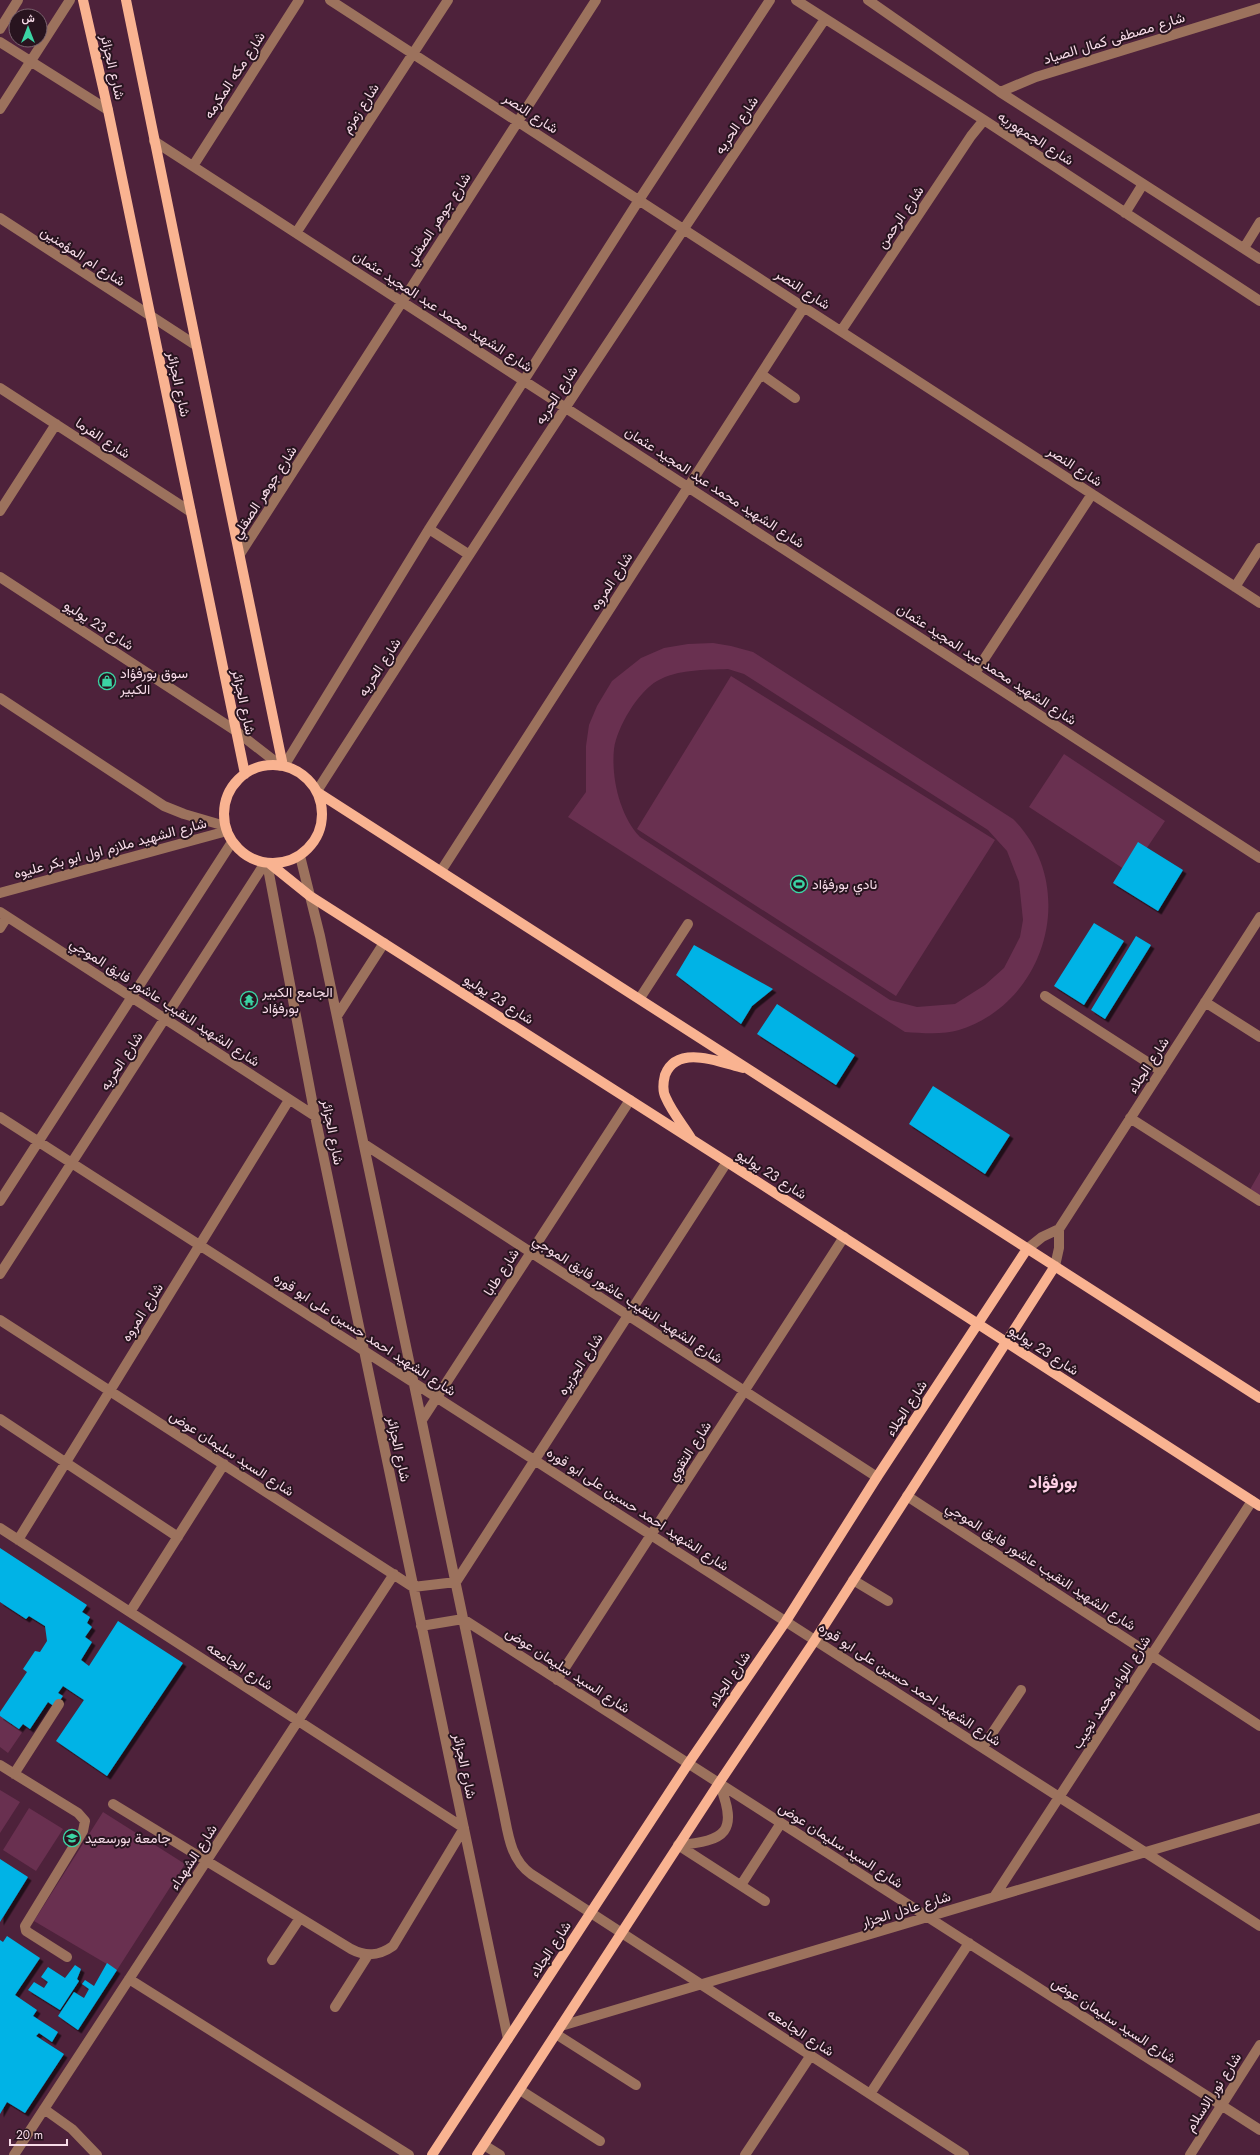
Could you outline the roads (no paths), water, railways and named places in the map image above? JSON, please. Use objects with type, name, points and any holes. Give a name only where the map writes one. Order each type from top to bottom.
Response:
[{"type":"main road","name":"شارع الجزائر","points":[[83,0],[108,110],[245,774]]},
{"type":"main road","name":"شارع الجزائر","points":[[126,0],[194,344],[240,554],[282,766]]},
{"type":"main road","points":[[317,792],[322,810],[321,827],[316,839],[300,856],[285,862],[267,863],[246,856],[232,842],[226,828],[224,815],[227,798],[236,782],[245,774],[262,766],[282,766],[297,771],[308,780],[317,792],[640,998],[1260,1398]]},
{"type":"main road","name":"شارع 23 يوليو","points":[[267,863],[310,896],[844,1237],[1256,1504]]},
{"type":"main road","points":[[693,1140],[666,1099],[663,1090],[666,1072],[672,1065],[680,1059],[698,1057],[753,1071]]},
{"type":"main road","name":"شارع الجلاء","points":[[432,2155],[688,1764],[786,1621],[877,1477],[1027,1249]]},
{"type":"main road","points":[[477,2155],[678,1845],[816,1640],[1055,1266]]},
{"type":"street","points":[[0,29],[18,0]]},
{"type":"street","points":[[0,108],[70,0]]},
{"type":"street","name":"شارع مكه المكرمه","points":[[192,166],[299,0]]},
{"type":"street","name":"شارع النصر","points":[[330,0],[1260,603]]},
{"type":"street","name":"شارع زمزم","points":[[296,233],[448,0]]},
{"type":"street","name":"شارع جوهر الصقلي","points":[[240,554],[596,0]]},
{"type":"street","points":[[282,766],[524,380],[639,200],[770,0]]},
{"type":"street","name":"شارع الجمهوريه","points":[[796,0],[984,120],[1260,301]]},
{"type":"street","name":"شارع الجمهوريه","points":[[868,0],[1000,92],[1260,259]]},
{"type":"street","name":"شارع مصطفى كمال الصياد","points":[[1000,92],[1036,77],[1260,8]]},
{"type":"street","name":"شارع الحريه","points":[[317,792],[468,554],[683,228],[825,19]]},
{"type":"street","points":[[0,42],[108,110]]},
{"type":"street","name":"شارع الرحمن","points":[[842,331],[971,136],[984,120]]},
{"type":"street","name":"شارع الشهيد محمد عبد المجيد عثمان","points":[[154,141],[1260,858]]},
{"type":"street","points":[[1125,213],[1144,184]]},
{"type":"street","name":"شارع ام المؤمنين","points":[[0,218],[194,344]]},
{"type":"street","points":[[1244,248],[1260,222]]},
{"type":"street","name":"شارع المروه","points":[[441,871],[804,307]]},
{"type":"street","points":[[761,374],[795,398]]},
{"type":"street","name":"شارع الفرما","points":[[0,388],[191,512]]},
{"type":"street","points":[[0,511],[56,424]]},
{"type":"street","points":[[975,673],[1092,494]]},
{"type":"street","points":[[429,530],[468,554]]},
{"type":"street","points":[[1235,587],[1260,548]]},
{"type":"street","name":"شارع 23 يوليو","points":[[0,577],[236,731],[282,766]]},
{"type":"street","points":[[0,698],[164,806],[226,828]]},
{"type":"street","name":"شارع الشهيد ملازم اول ابو بكر عليوه","points":[[0,893],[226,828]]},
{"type":"street","name":"شارع الحريه","points":[[0,1202],[232,842]]},
{"type":"street","name":"شارع الجزائر","points":[[300,856],[337,1016],[463,1619],[515,1856],[525,1870],[622,1932]]},
{"type":"street","name":"شارع الحريه","points":[[0,1274],[267,863]]},
{"type":"street","name":"شارع الجزائر","points":[[267,863],[315,1116],[508,2039]]},
{"type":"street","points":[[0,928],[4,915]]},
{"type":"street","name":"شارع الشهيد النقيب عاشور فايق الموجي","points":[[4,915],[315,1116]]},
{"type":"street","name":"شارع الجلاء","points":[[1027,1249],[1042,1237],[1059,1229],[1260,917]]},
{"type":"street","points":[[640,998],[688,924]]},
{"type":"street","points":[[337,1016],[384,942]]},
{"type":"street","points":[[1045,996],[1161,1071]]},
{"type":"street","points":[[1205,1002],[1260,1037]]},
{"type":"street","name":"شارع المروه","points":[[18,1540],[289,1100]]},
{"type":"street","name":"شارع طابا","points":[[422,1420],[630,1100]]},
{"type":"street","name":"شارع الشهيد احمد حسين على ابو قوره","points":[[0,1116],[38,1142],[364,1349],[1260,1926]]},
{"type":"street","points":[[1130,1118],[1260,1201]]},
{"type":"street","name":"شارع الشهيد النقيب عاشور فايق الموجي","points":[[364,1144],[877,1477]]},
{"type":"street","name":"شارع الجزيره","points":[[456,1582],[727,1162]]},
{"type":"street","points":[[1055,1266],[1059,1248],[1059,1229]]},
{"type":"street","name":"شارع التقوي","points":[[557,1680],[844,1237]]},
{"type":"street","name":"شارع السيد سليمان عوض","points":[[0,1320],[413,1586]]},
{"type":"street","points":[[0,1419],[178,1537]]},
{"type":"street","points":[[130,1612],[224,1464]]},
{"type":"street","name":"شارع الشهيد النقيب عاشور فايق الموجي","points":[[907,1496],[1260,1726]]},
{"type":"street","name":"شارع اللواء محمد نجيب","points":[[994,1897],[1152,1655],[1256,1504]]},
{"type":"street","name":"شارع الجامعه","points":[[0,1528],[464,1828]]},
{"type":"street","name":"شارع الشهداء","points":[[14,2155],[394,1574]]},
{"type":"street","points":[[853,1580],[888,1601]]},
{"type":"street","points":[[413,1586],[456,1582]]},
{"type":"street","points":[[421,1626],[463,1619]]},
{"type":"street","name":"شارع السيد سليمان عوض","points":[[463,1619],[1260,2130]]},
{"type":"street","points":[[983,1748],[1021,1690]]},
{"type":"street","points":[[14,1774],[59,1704]]},
{"type":"street","points":[[0,1765],[78,1813],[85,1821],[83,1831],[25,1926],[26,1931],[67,1957]]},
{"type":"street","points":[[678,1845],[708,1842],[720,1836],[725,1830],[729,1817],[719,1783]]},
{"type":"street","points":[[113,1804],[351,1949],[368,1955],[377,1954],[393,1946],[464,1828]]},
{"type":"street","name":"شارع عادل الجزار","points":[[558,2030],[702,1984],[1260,1818]]},
{"type":"street","points":[[741,1885],[781,1823]]},
{"type":"street","points":[[678,1845],[765,1900]]},
{"type":"street","points":[[272,1960],[300,1918]]},
{"type":"street","name":"شارع الجامعه","points":[[622,1932],[964,2155]]},
{"type":"street","points":[[870,2094],[969,1943]]},
{"type":"street","points":[[335,2007],[368,1955]]},
{"type":"street","points":[[129,1979],[409,2155]]},
{"type":"street","points":[[558,2030],[636,2085]]},
{"type":"street","name":"شارع نور الاسلام","points":[[1190,2155],[1260,2045]]},
{"type":"street","points":[[745,2155],[811,2055]]},
{"type":"street","points":[[520,2090],[600,2141]]},
{"type":"street","points":[[44,2109],[72,2129],[97,2155]]},
{"type":"street","points":[[484,2145],[500,2155]]},
{"type":"place","name":"سوق بورفؤاد الكبير","points":[[107,681]]},
{"type":"place","name":"نادي بورفؤاد","points":[[799,884]]},
{"type":"place","name":"الجامع الكبير بورفؤاد","points":[[249,1000]]},
{"type":"place","name":"جامعة بورسعيد","points":[[72,1838]]},
{"type":"district","name":"بورفؤاد","points":[[1053,1482]]}]
